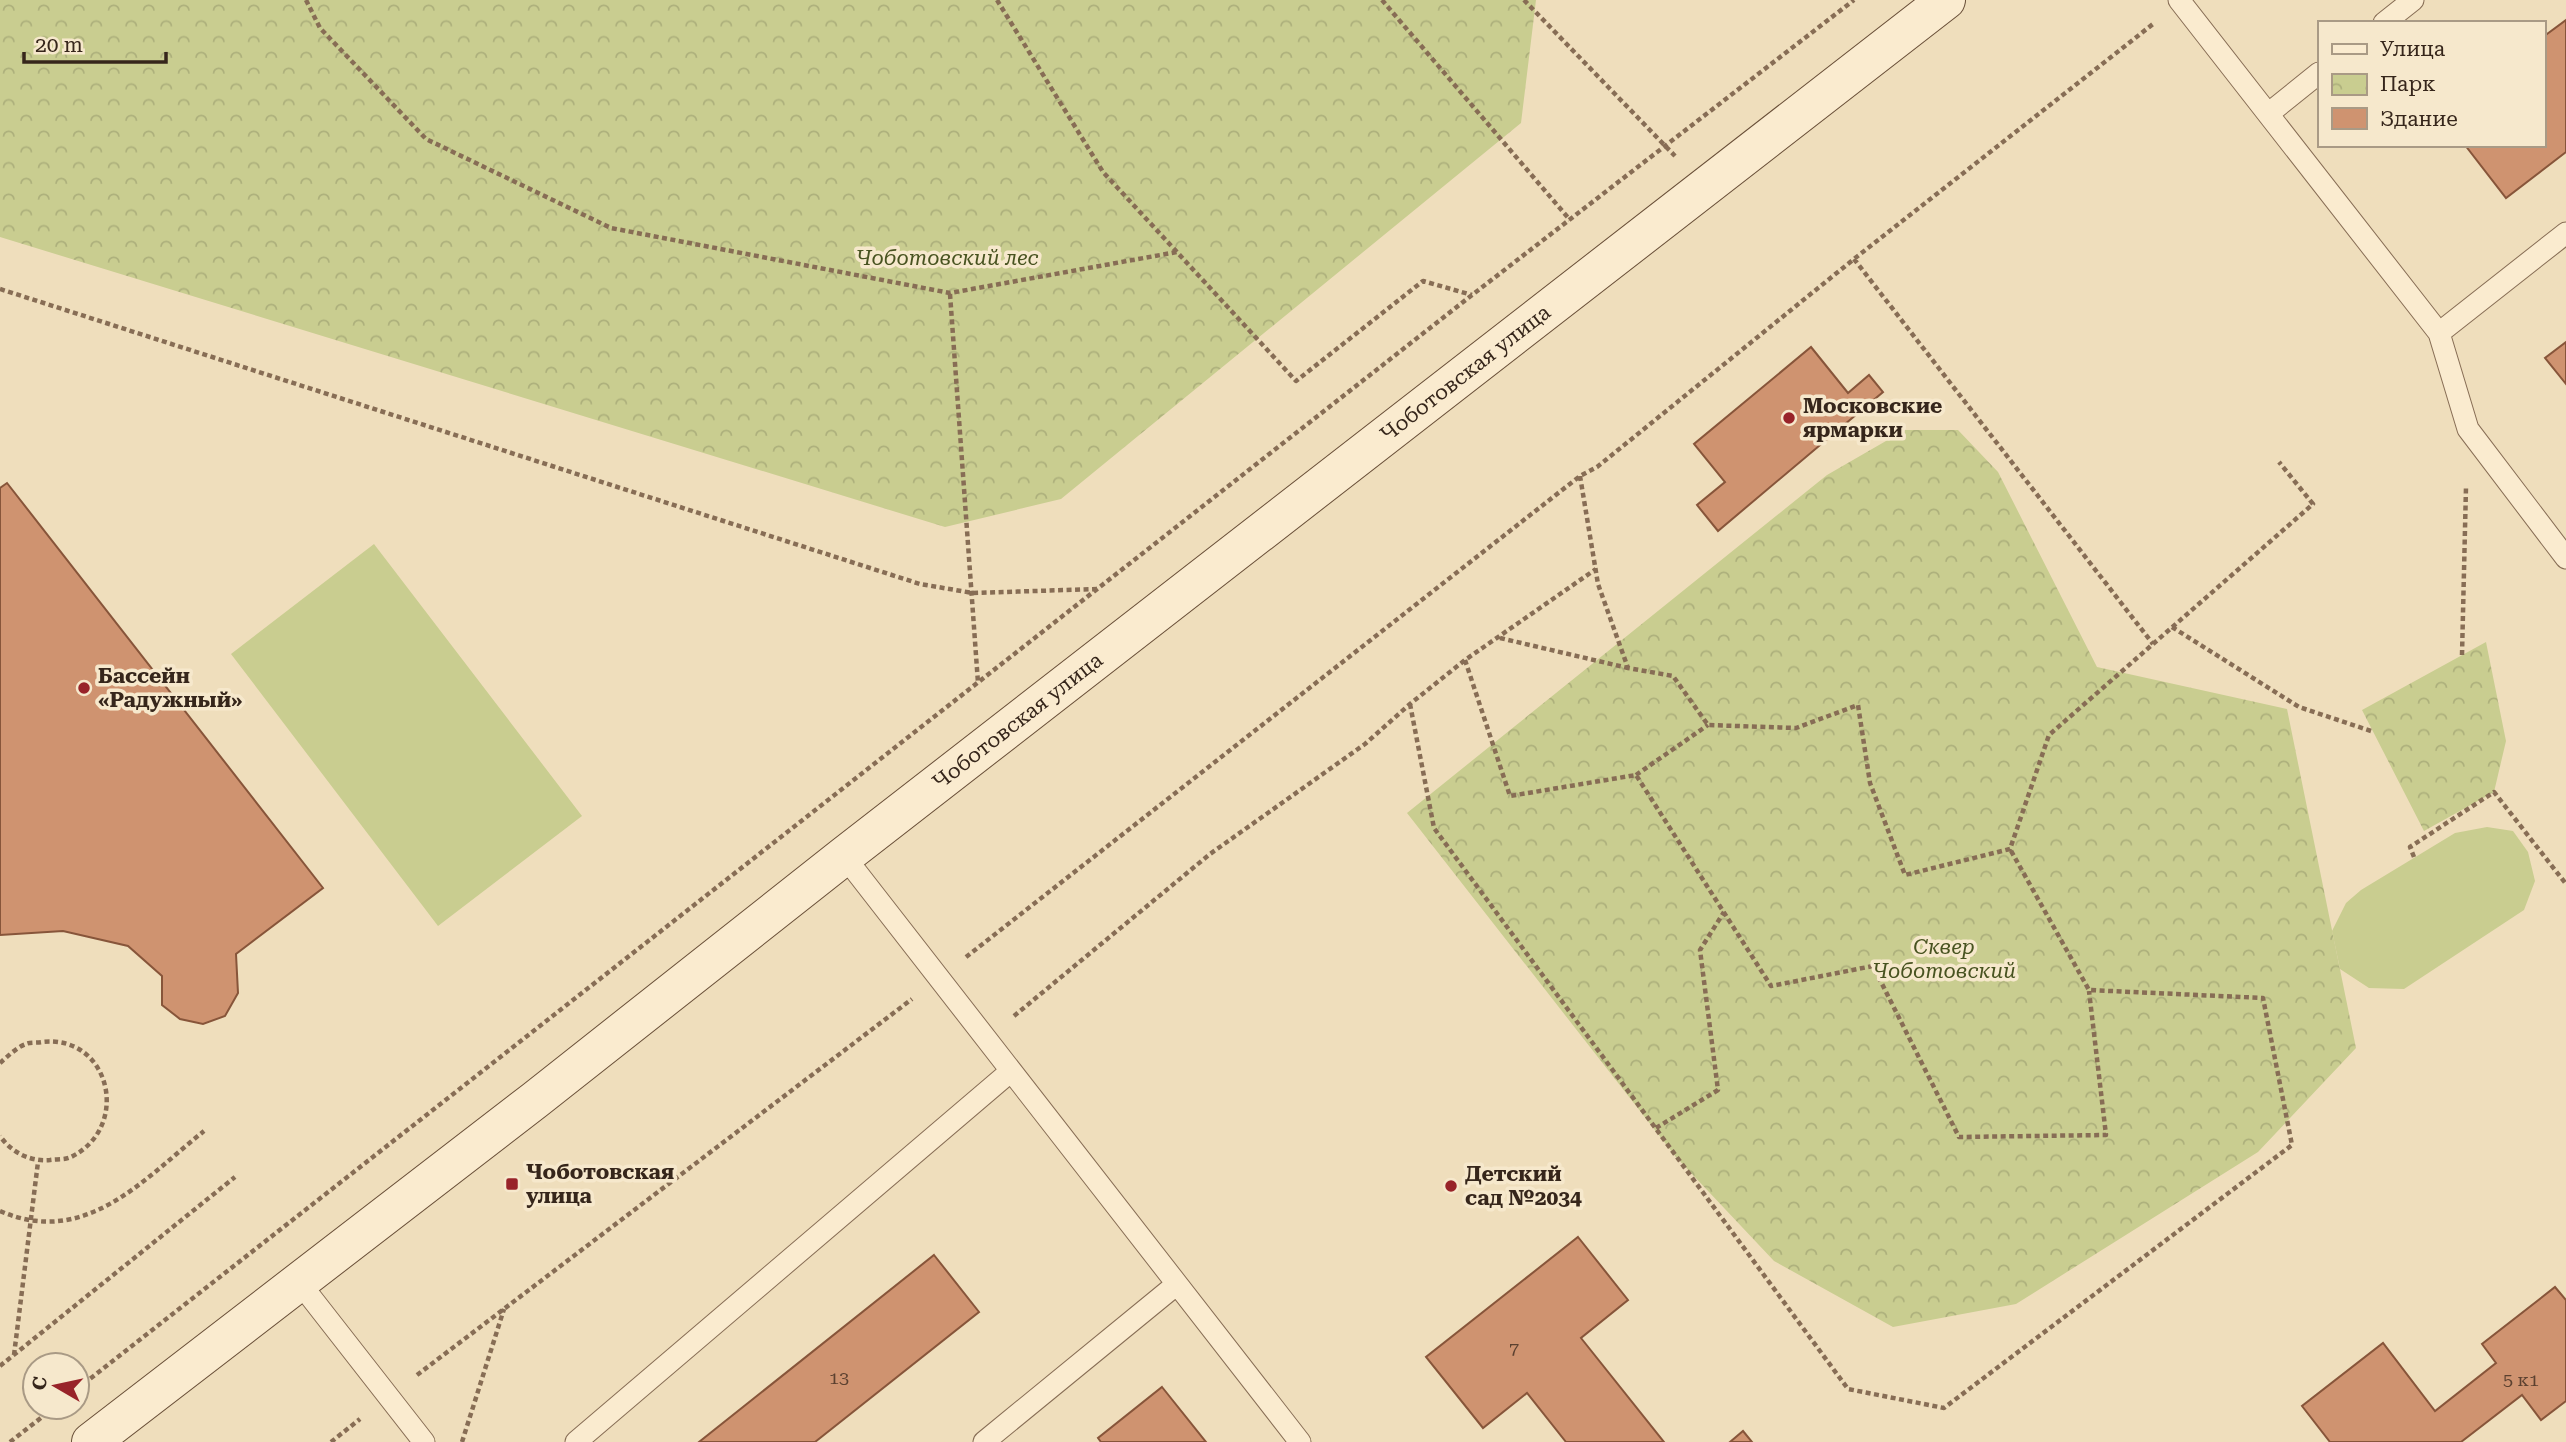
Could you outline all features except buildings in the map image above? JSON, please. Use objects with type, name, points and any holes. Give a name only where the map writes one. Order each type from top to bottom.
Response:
[{"type":"main road","name":"Чоботовская улица","points":[[91,1442],[535,1100],[844,856],[1946,0]]},
{"type":"lane","points":[[2387,21],[2413,0]]},
{"type":"lane","points":[[2180,1],[2439,333],[2468,429],[2566,558]]},
{"type":"lane","points":[[2268,114],[2318,75]]},
{"type":"lane","points":[[2439,333],[2566,233]]},
{"type":"lane","points":[[844,856],[1300,1442]]},
{"type":"lane","points":[[576,1442],[1011,1071]]},
{"type":"lane","points":[[299,1282],[424,1442]]},
{"type":"lane","points":[[988,1441],[1177,1284]]},
{"type":"path","points":[[306,0],[320,28],[426,139],[611,228],[950,293],[1177,252]]},
{"type":"path","points":[[997,0],[1103,172],[1296,381],[1423,281],[1472,295]]},
{"type":"path","points":[[1382,0],[1570,220]]},
{"type":"path","points":[[1524,0],[1705,186]]},
{"type":"path","points":[[91,1379],[1472,295],[1854,0]]},
{"type":"path","points":[[331,1442],[939,978],[1580,476],[1597,467],[2180,1]]},
{"type":"path","points":[[1854,259],[2153,644]]},
{"type":"path","points":[[0,289],[920,584],[973,593],[1098,589]]},
{"type":"path","points":[[950,293],[978,684]]},
{"type":"path","points":[[2462,654],[2468,429]]},
{"type":"path","points":[[1636,775],[1771,986],[1873,966],[1959,1137],[2106,1135],[2089,990],[2010,849],[2049,734],[2314,504],[2279,462]]},
{"type":"path","points":[[1580,476],[1598,584],[1628,668]]},
{"type":"path","points":[[986,1039],[1210,854],[1365,744],[1465,660],[1596,569]]},
{"type":"path","points":[[2172,627],[2299,707],[2374,732]]},
{"type":"path","points":[[1499,638],[1673,676],[1708,724]]},
{"type":"path","points":[[1465,660],[1510,796],[1636,775],[1708,724],[1796,728],[1857,705],[1870,783],[1905,875],[2010,849]]},
{"type":"path","points":[[1410,704],[1434,828],[1848,1389],[1944,1408],[2292,1145],[2263,998],[2089,990]]},
{"type":"path","points":[[2414,857],[2410,848],[2494,792],[2566,884]]},
{"type":"path","points":[[1656,1128],[1718,1090],[1700,950],[1724,912]]},
{"type":"path","points":[[0,1063],[26,1044],[57,1040],[86,1054],[104,1079],[108,1111],[95,1139],[69,1158],[38,1161],[9,1148],[0,1136]]},
{"type":"path","points":[[0,1211],[17,1218],[55,1222],[92,1215],[124,1196],[204,1131]]},
{"type":"path","points":[[14,1355],[38,1161]]},
{"type":"path","points":[[0,1366],[235,1177]]},
{"type":"path","points":[[462,1442],[505,1308]]},
{"type":"path","points":[[10,1442],[37,1421]]},
{"type":"green space","name":"Чоботовский лес","points":[[0,0],[1536,0],[1521,123],[1061,499],[945,527],[0,237]]},
{"type":"green space","name":"Сквер Чоботовский","points":[[1905,430],[1958,430],[1998,472],[2097,667],[2287,709],[2356,1048],[2258,1152],[2016,1304],[1893,1327],[1774,1261],[1676,1157],[1407,813],[1827,475]]},
{"type":"green space","points":[[374,544],[582,816],[438,926],[231,654]]},
{"type":"green space","points":[[2486,642],[2506,741],[2494,792],[2424,831],[2362,710]]},
{"type":"green space","points":[[2487,827],[2513,831],[2528,852],[2535,881],[2524,910],[2404,989],[2369,988],[2340,969],[2332,931],[2346,903],[2361,890],[2455,833]]},
{"type":"place","name":"Московские ярмарки","points":[[1789,418]]},
{"type":"place","name":"Бассейн «Радужный»","points":[[84,688]]},
{"type":"place","name":"Чоботовская улица","points":[[512,1184]]},
{"type":"place","name":"Детский сад №2034","points":[[1451,1186]]}]
